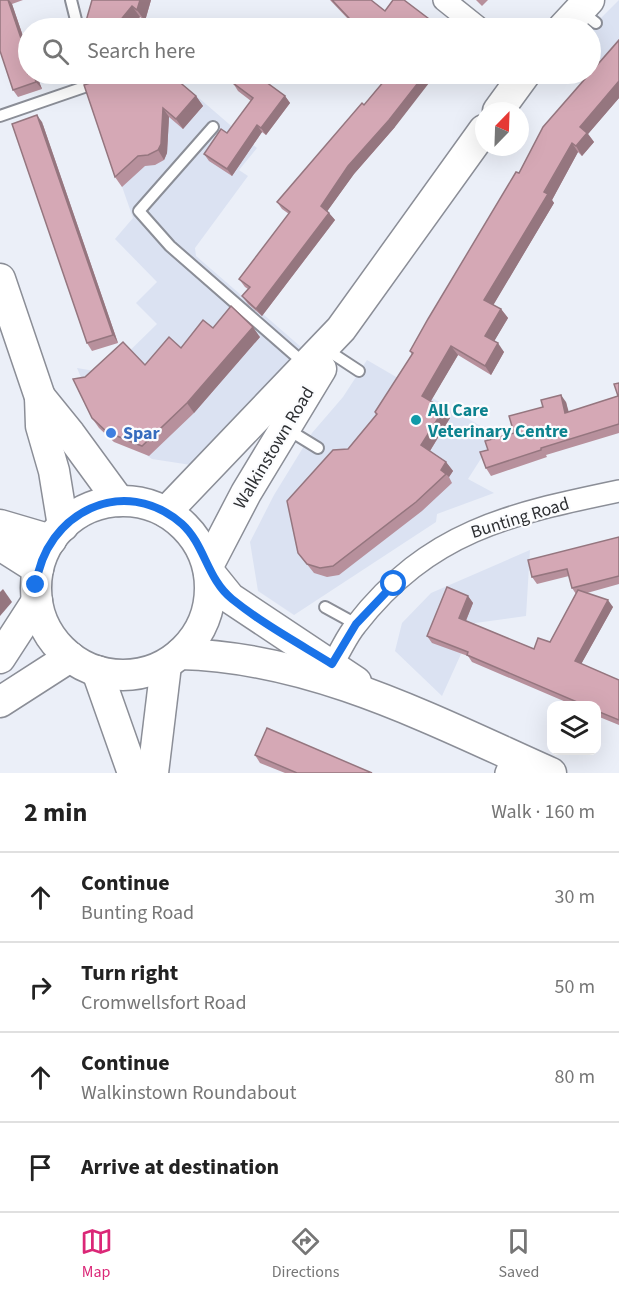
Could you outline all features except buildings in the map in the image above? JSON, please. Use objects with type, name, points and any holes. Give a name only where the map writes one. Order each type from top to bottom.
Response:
[{"type":"main road","points":[[505,102],[518,84]]},
{"type":"main road","name":"Walkinstown Road","points":[[166,512],[325,349],[475,142]]},
{"type":"main road","points":[[0,279],[39,397],[41,426],[54,471],[57,533]]},
{"type":"main road","name":"Walkinstown Road","points":[[208,569],[246,493],[285,428],[325,349]]},
{"type":"main road","points":[[39,397],[70,434],[119,501]]},
{"type":"main road","points":[[371,693],[280,665],[205,655],[173,659],[144,673],[97,671],[70,657],[49,632],[37,601],[38,569],[57,533],[79,513],[98,505],[119,501],[143,504],[166,512],[183,525],[196,540],[208,569],[230,597],[274,629],[332,664],[371,693],[510,765],[551,773]]},
{"type":"main road","points":[[0,525],[57,533]]},
{"type":"main road","points":[[0,545],[38,569]]},
{"type":"main road","points":[[153,773],[173,659],[195,637],[206,617],[210,595],[208,569]]},
{"type":"main road","points":[[0,658],[37,601]]},
{"type":"main road","points":[[0,702],[70,657]]},
{"type":"main road","points":[[97,671],[133,773]]},
{"type":"street","points":[[444,0],[466,18]]},
{"type":"street","name":"Bunting Road","points":[[332,664],[356,624],[375,602],[432,553],[472,530],[507,518],[619,491]]},
{"type":"lane","points":[[71,0],[76,18]]},
{"type":"lane","points":[[0,116],[93,84]]},
{"type":"lane","points":[[213,127],[139,211],[170,246],[359,371]]},
{"type":"lane","points":[[285,428],[318,447]]},
{"type":"lane","points":[[325,607],[356,624]]},
{"type":"shaded area","points":[[619,0],[619,75],[601,60],[601,18]]},
{"type":"shaded area","points":[[111,84],[183,84],[257,148],[239,170],[248,176],[195,248],[196,256],[301,347],[191,465],[152,459],[100,422],[77,368],[107,373],[157,324],[136,303],[157,282],[115,239],[133,218],[90,95]]},
{"type":"shaded area","points":[[367,360],[496,435],[468,479],[494,493],[437,514],[436,522],[294,615],[258,591],[250,542],[274,495],[312,433],[343,397]]},
{"type":"shaded area","points":[[530,550],[526,616],[475,623],[442,696],[395,651],[402,623],[431,593]]},
{"type":"place","name":"All Care Veterinary Centre","points":[[416,420]]},
{"type":"place","name":"Spar","points":[[111,433]]},
{"type":"route","points":[[36,585],[43,554],[63,526],[79,513],[98,505],[119,501],[143,504],[166,512],[183,525],[196,540],[209,572],[230,597],[274,629],[332,664],[356,624],[394,584]]}]
